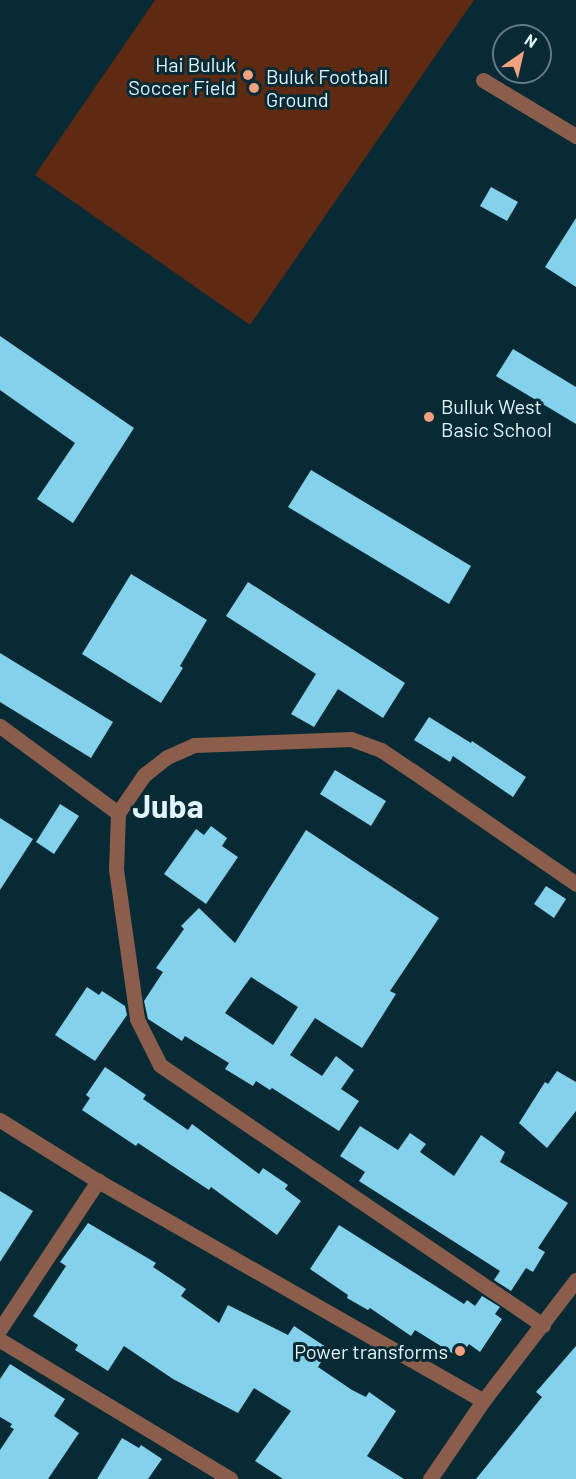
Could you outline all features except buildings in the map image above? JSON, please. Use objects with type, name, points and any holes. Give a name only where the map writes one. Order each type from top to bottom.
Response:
[{"type":"street","points":[[483,80],[576,136]]},
{"type":"street","points":[[0,726],[118,813]]},
{"type":"street","points":[[543,1325],[160,1065],[137,1019],[116,869],[118,813],[144,775],[167,758],[194,745],[351,739],[381,750],[576,884]]},
{"type":"street","points":[[0,1120],[98,1181],[483,1401]]},
{"type":"street","points":[[0,1329],[98,1181]]},
{"type":"street","points":[[430,1479],[483,1401],[576,1280]]},
{"type":"street","points":[[0,1340],[230,1479]]},
{"type":"shaded area","name":"Buluk Football Ground","points":[[155,0],[474,0],[250,325],[35,175]]},
{"type":"place","name":"Hai Buluk Soccer Field","points":[[248,75]]},
{"type":"place","name":"Buluk Football Ground","points":[[254,88]]},
{"type":"place","name":"Bulluk West Basic School","points":[[429,417]]},
{"type":"place","name":"Power transforms","points":[[460,1351]]},
{"type":"district","name":"Juba","points":[[168,805]]}]
